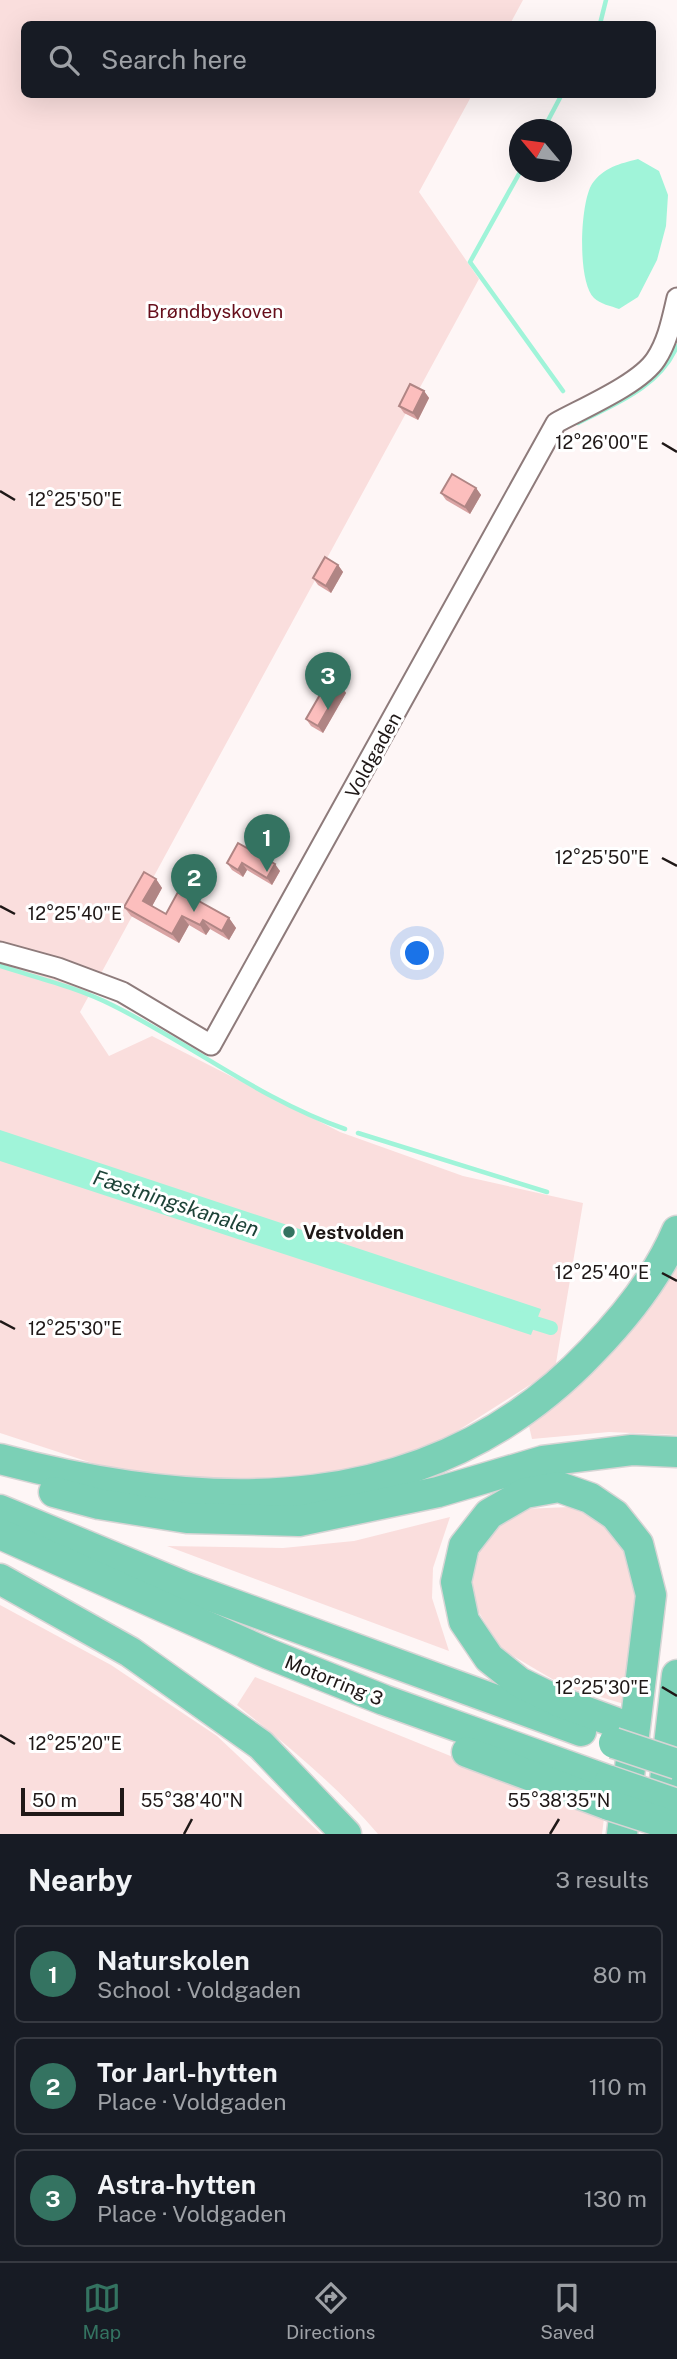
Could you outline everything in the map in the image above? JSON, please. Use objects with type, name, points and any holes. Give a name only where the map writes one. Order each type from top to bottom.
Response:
[{"type":"highway","points":[[0,1459],[73,1478],[180,1494],[262,1495],[349,1487],[466,1447],[561,1384],[624,1318],[669,1249],[677,1231]]},
{"type":"highway","points":[[0,1477],[99,1504],[187,1518],[299,1521],[438,1492],[543,1461],[632,1450],[677,1452]]},
{"type":"highway","points":[[622,1834],[651,1595],[638,1544],[615,1515],[590,1498],[559,1487],[525,1493],[489,1514],[464,1546],[456,1582],[464,1621],[489,1658],[519,1682],[616,1733],[677,1744]]},
{"type":"highway","name":"Motorring 3","points":[[0,1510],[186,1587],[616,1733],[677,1764]]},
{"type":"highway","name":"Motorring 3","points":[[0,1534],[269,1654],[365,1709],[439,1741],[609,1793]]},
{"type":"highway","points":[[0,1579],[130,1652],[261,1745],[346,1834]]},
{"type":"highway","points":[[659,1834],[677,1675]]},
{"type":"highway","points":[[609,1793],[677,1804]]},
{"type":"highway","points":[[609,1793],[677,1827]]},
{"type":"street","name":"Voldgaden","points":[[0,952],[58,968],[122,992],[211,1045],[556,423],[639,376],[655,362],[667,340],[677,298]]},
{"type":"green space","name":"Brøndbyskoven","points":[[0,0],[523,0],[512,21],[21,21],[21,98],[470,98],[419,192],[479,279],[80,1012],[109,1056],[152,1036],[340,1132],[463,1176],[583,1203],[555,1369],[437,1444],[313,1482],[135,1477],[0,1433]]},
{"type":"green space","points":[[677,1267],[677,1435],[609,1432],[532,1439],[529,1426],[596,1369],[639,1322]]},
{"type":"green space","points":[[570,1507],[609,1528],[628,1555],[633,1575],[635,1619],[624,1704],[564,1686],[501,1649],[475,1606],[472,1576],[481,1548],[499,1524],[523,1509]]},
{"type":"green space","points":[[450,1517],[433,1568],[432,1598],[449,1651],[167,1546],[283,1548],[354,1541]]},
{"type":"green space","points":[[0,1605],[111,1665],[217,1736],[321,1834],[0,1834]]},
{"type":"green space","points":[[255,1677],[604,1818],[602,1834],[378,1834],[328,1782],[237,1705]]},
{"type":"water","points":[[638,159],[659,171],[668,195],[666,226],[657,260],[638,297],[619,309],[596,300],[589,289],[582,242],[585,208],[592,184],[602,174],[618,165]]},
{"type":"water","points":[[0,1130],[541,1309],[531,1335],[0,1161]]},
{"type":"building","points":[[410,384],[424,391],[413,413],[399,406]]},
{"type":"building","points":[[452,474],[476,488],[465,507],[441,493]]},
{"type":"building","points":[[325,557],[338,565],[326,586],[313,578]]},
{"type":"building","points":[[329,679],[341,686],[318,726],[306,719]]},
{"type":"building","points":[[238,843],[275,864],[267,878],[242,863],[238,870],[227,863]]},
{"type":"building","points":[[144,872],[156,879],[143,901],[166,914],[179,890],[229,918],[222,931],[203,920],[200,925],[182,916],[172,934],[124,907]]},
{"type":"waterway","points":[[601,21],[606,0]]},
{"type":"waterway","points":[[549,119],[560,98]]},
{"type":"waterway","points":[[514,182],[470,262],[563,391]]},
{"type":"waterway","points":[[578,423],[621,401],[648,383],[660,373],[677,346]]},
{"type":"waterway","points":[[0,966],[99,999],[141,1020],[284,1103],[345,1129]]},
{"type":"waterway","points":[[358,1133],[547,1192]]},
{"type":"waterway","name":"Fæstningskanalen","points":[[519,1318],[551,1328]]},
{"type":"place","name":"Astra-hytten","points":[[328,710]]},
{"type":"place","name":"Naturskolen","points":[[267,872]]},
{"type":"place","name":"Tor Jarl-hytten","points":[[194,912]]},
{"type":"place","name":"Vestvolden","points":[[289,1232]]}]
